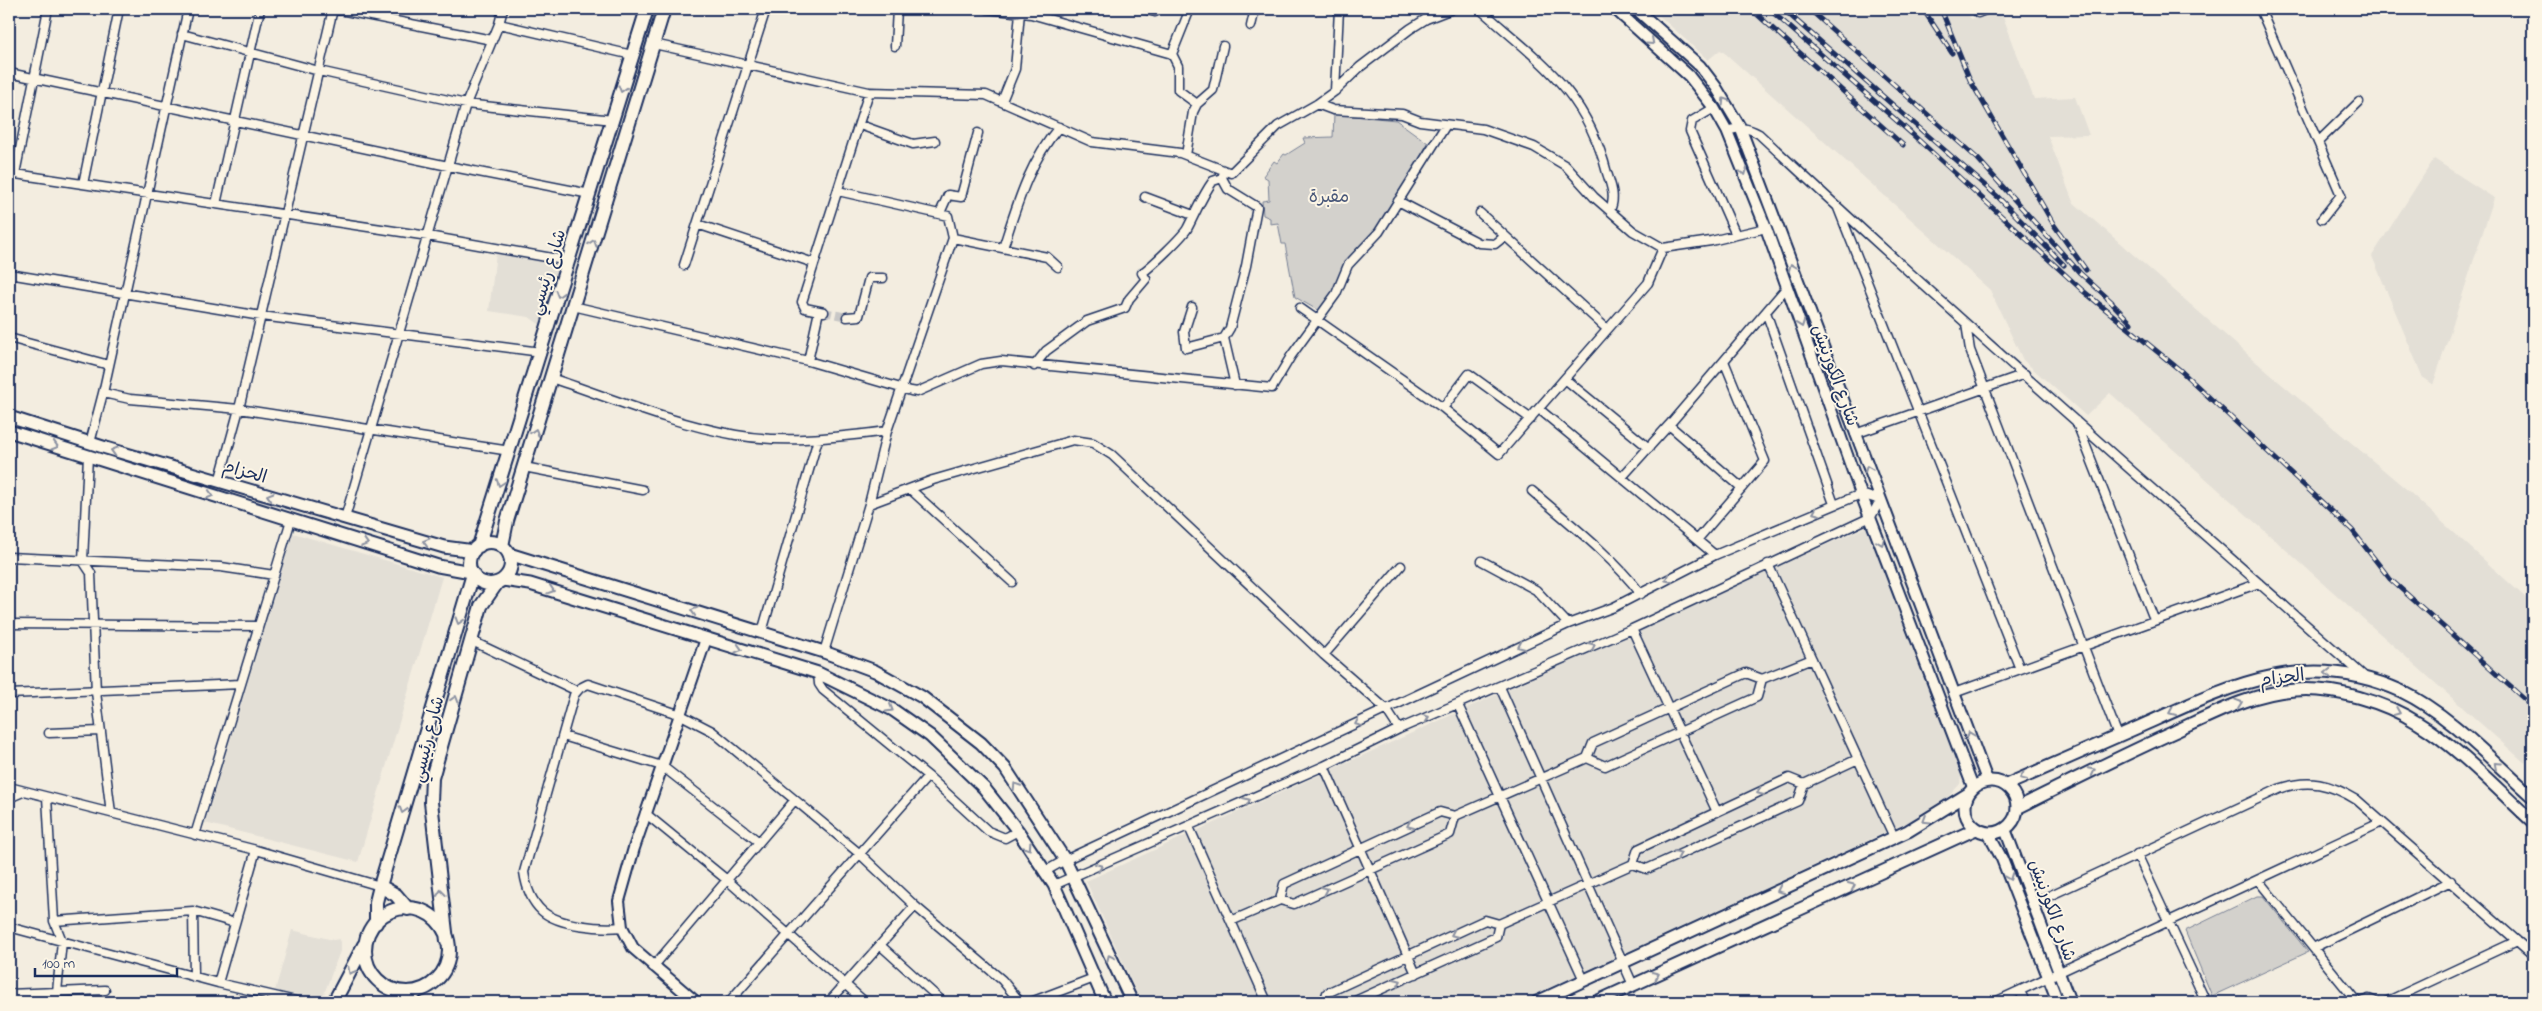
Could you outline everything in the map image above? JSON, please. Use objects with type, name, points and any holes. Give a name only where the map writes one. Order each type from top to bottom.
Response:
[{"type":"highway","name":"شارع رئيسي","points":[[334,1002],[376,923],[376,902],[380,886],[472,573],[470,561],[510,451],[647,9]]},
{"type":"highway","name":"شارع رئيسي","points":[[394,1002],[432,984],[443,970],[448,953],[431,791],[438,753],[481,606],[511,568],[506,550],[507,521],[664,9]]},
{"type":"highway","points":[[634,49],[654,46]]},
{"type":"highway","points":[[476,548],[491,542],[506,550]]},
{"type":"highway","points":[[472,573],[483,583],[500,581]]},
{"type":"highway","points":[[380,886],[396,895],[408,909]]},
{"type":"highway","points":[[376,923],[390,912],[408,909],[426,913],[435,920],[447,941]]},
{"type":"highway","points":[[367,940],[368,964],[381,983],[397,991],[421,990]]},
{"type":"main road","name":"الحزام","points":[[9,417],[219,482],[444,547],[476,548]]},
{"type":"main road","points":[[9,431],[438,566],[472,573]]},
{"type":"main road","points":[[506,550],[824,652],[875,671],[909,688],[947,715],[991,753],[1005,768],[1065,860],[1132,1002]]},
{"type":"main road","points":[[500,581],[530,584],[818,673],[893,710],[930,736],[984,788],[1018,831],[1054,886],[1105,1002]]},
{"type":"main road","points":[[818,673],[824,652]]},
{"type":"main road","points":[[2006,785],[2246,681],[2301,672],[2335,672],[2365,677],[2400,691],[2424,704],[2449,722],[2533,797]]},
{"type":"main road","name":"الحزام","points":[[2017,808],[2227,707],[2262,695],[2296,690],[2340,694],[2401,714],[2418,723],[2437,735],[2533,822]]},
{"type":"main road","points":[[1537,1002],[1894,837],[1970,790],[1987,780],[1997,781],[2006,785],[2014,795],[2017,808],[2011,824],[2005,829],[1988,833],[1976,829],[1965,813],[1970,790]]},
{"type":"main road","points":[[1596,1002],[1976,829]]},
{"type":"street","points":[[48,9],[12,174],[428,236],[569,261]]},
{"type":"street","points":[[83,184],[120,9]]},
{"type":"street","points":[[90,443],[103,393],[188,9]]},
{"type":"street","points":[[216,204],[260,9]]},
{"type":"street","points":[[219,482],[239,409],[334,9],[492,40]]},
{"type":"street","points":[[345,518],[466,104],[499,24],[502,9]]},
{"type":"street","points":[[684,265],[766,9]]},
{"type":"street","points":[[895,46],[897,9]]},
{"type":"street","points":[[988,9],[1020,12],[1031,11],[1172,54],[1178,66],[1178,90],[1197,104]]},
{"type":"street","points":[[1144,9],[1155,12]]},
{"type":"street","points":[[1172,54],[1190,9]]},
{"type":"street","points":[[1251,26],[1255,9]]},
{"type":"street","points":[[1336,91],[1339,9]]},
{"type":"street","points":[[1034,366],[1046,351],[1086,322],[1125,308],[1128,299],[1146,279],[1142,273],[1185,231],[1202,195],[1213,181],[1223,174],[1232,173],[1278,126],[1336,91],[1360,67],[1410,30],[1426,19],[1452,9]]},
{"type":"street","points":[[1480,9],[1563,84],[1586,115],[1599,146],[1614,197],[1610,210]]},
{"type":"street","name":"شارع الكورنيش","points":[[1615,9],[1689,76],[1714,108],[1727,131],[1766,228],[1970,790]]},
{"type":"street","name":"شارع الكورنيش","points":[[1636,9],[1700,66],[1716,87],[1740,127],[1987,780]]},
{"type":"street","points":[[1978,14],[1988,9]]},
{"type":"street","points":[[2260,9],[2341,194],[2322,219]]},
{"type":"street","points":[[1002,101],[1015,69],[1020,12]]},
{"type":"street","points":[[499,24],[634,49]]},
{"type":"street","points":[[182,34],[319,70],[466,104],[613,120]]},
{"type":"street","points":[[654,46],[869,92],[986,95],[1092,142],[1186,156],[1223,174],[1228,189],[1256,207],[1246,266],[1230,328],[1224,338],[1234,385]]},
{"type":"street","points":[[1186,156],[1193,112],[1197,104],[1213,90],[1223,46]]},
{"type":"street","points":[[9,73],[303,136],[590,194]]},
{"type":"street","points":[[808,361],[822,312],[805,308],[802,304],[869,92]]},
{"type":"street","points":[[2318,142],[2359,102]]},
{"type":"street","points":[[1317,104],[1333,110],[1402,114],[1420,121],[1482,130],[1534,147],[1566,166],[1594,197],[1639,235],[1663,248],[1766,228]]},
{"type":"street","points":[[1714,108],[1692,121],[1690,130],[1736,235]]},
{"type":"street","points":[[860,125],[913,144],[935,141]]},
{"type":"street","points":[[573,306],[808,361],[917,392],[990,362],[1272,388],[1291,356],[1319,321],[1336,294],[1348,265],[1379,232],[1446,126]]},
{"type":"street","points":[[1003,248],[1027,177],[1045,144],[1059,127]]},
{"type":"street","points":[[1727,131],[1740,127],[1750,128],[1759,134],[1966,324],[2076,419],[2365,677]]},
{"type":"street","points":[[940,213],[948,195],[961,197],[978,133]]},
{"type":"street","points":[[824,652],[869,504],[887,431],[954,238],[948,216],[838,191]]},
{"type":"street","points":[[1145,197],[1193,215]]},
{"type":"street","points":[[1398,201],[1479,243],[1495,244],[1505,236]]},
{"type":"street","points":[[1838,206],[2020,669]]},
{"type":"street","points":[[1480,213],[1607,329]]},
{"type":"street","points":[[697,224],[814,264]]},
{"type":"street","points":[[954,238],[1047,257],[1058,267]]},
{"type":"street","points":[[1300,308],[1443,408],[1498,454],[1540,409],[1648,283],[1663,248]]},
{"type":"street","points":[[9,274],[261,316],[541,352]]},
{"type":"street","points":[[847,317],[859,316],[869,278],[883,278]]},
{"type":"street","points":[[1622,477],[1669,426],[1787,287]]},
{"type":"street","points":[[1192,307],[1184,332],[1186,348],[1224,338]]},
{"type":"street","points":[[1766,312],[1834,504]]},
{"type":"street","points":[[1966,324],[1970,350],[2118,736]]},
{"type":"street","points":[[9,338],[109,365]]},
{"type":"street","points":[[1698,540],[1765,461],[1724,361]]},
{"type":"street","points":[[1443,408],[1469,374],[1531,419]]},
{"type":"street","points":[[1855,434],[2025,374]]},
{"type":"street","points":[[551,378],[693,425],[736,435],[818,439],[887,431]]},
{"type":"street","points":[[1564,379],[1649,448]]},
{"type":"street","points":[[103,393],[130,399],[239,409],[372,428],[510,451]]},
{"type":"street","points":[[1540,409],[1716,555]]},
{"type":"street","points":[[2076,419],[2154,619]]},
{"type":"street","points":[[1669,426],[1742,488]]},
{"type":"street","points":[[762,632],[818,439]]},
{"type":"street","points":[[869,504],[933,480],[1073,440],[1092,443],[1112,455],[1324,655],[1386,709],[1398,729]]},
{"type":"street","points":[[88,456],[83,561],[91,573],[96,692],[111,813]]},
{"type":"street","points":[[524,467],[643,490]]},
{"type":"street","points":[[910,489],[1012,582]]},
{"type":"street","points":[[1532,491],[1580,532],[1641,594]]},
{"type":"street","points":[[1044,872],[1065,860],[1568,624],[1614,607],[1716,555],[1861,494],[1880,500],[1871,517],[1632,628],[1500,687],[1398,729],[1324,766],[1054,886]]},
{"type":"street","points":[[195,835],[291,520]]},
{"type":"street","points":[[9,558],[221,567],[274,575]]},
{"type":"street","points":[[1482,561],[1536,590],[1568,624]]},
{"type":"street","points":[[1768,564],[1894,837]]},
{"type":"street","points":[[1324,655],[1401,566]]},
{"type":"street","points":[[1954,693],[2154,619],[2259,583]]},
{"type":"street","points":[[9,624],[258,626]]},
{"type":"street","points":[[1632,628],[1717,812]]},
{"type":"street","points":[[696,1002],[633,948],[622,927],[619,910],[621,892],[645,813],[681,715],[706,639]]},
{"type":"street","points":[[472,641],[577,691]]},
{"type":"street","points":[[1280,900],[1284,884],[1440,812],[1455,816],[1587,758],[1593,743],[1746,672],[1762,679],[1812,658]]},
{"type":"street","points":[[818,673],[819,684],[824,690],[928,776],[988,831],[1005,838],[1018,831]]},
{"type":"street","points":[[1587,758],[1605,766],[1757,697],[1762,679]]},
{"type":"street","points":[[9,694],[96,692],[241,684]]},
{"type":"street","points":[[622,927],[589,927],[543,912],[527,886],[524,872],[577,691],[584,686],[593,684],[681,715],[712,731],[860,854],[915,906],[1002,980],[1020,1002]]},
{"type":"street","points":[[1500,687],[1634,985]]},
{"type":"street","points":[[1458,705],[1584,980]]},
{"type":"street","points":[[49,733],[101,730]]},
{"type":"street","points":[[564,736],[662,766],[759,842]]},
{"type":"street","points":[[1324,1002],[1327,993],[1485,920],[1499,924],[1633,864],[1647,869],[1798,801],[1804,784],[1858,759]]},
{"type":"street","points":[[1324,766],[1416,974]]},
{"type":"street","points":[[729,1002],[928,776]]},
{"type":"street","points":[[1633,864],[1638,849],[1789,778],[1804,784]]},
{"type":"street","points":[[2034,903],[2294,783],[2318,783],[2341,790],[2357,800],[2452,881],[2533,955]]},
{"type":"street","points":[[9,787],[256,850],[380,886]]},
{"type":"street","points":[[9,798],[25,791]]},
{"type":"street","points":[[47,796],[54,921],[62,941],[56,1002]]},
{"type":"street","points":[[653,967],[794,801]]},
{"type":"street","points":[[645,813],[727,880],[865,1002]]},
{"type":"street","points":[[1231,921],[1280,900],[1294,904],[1450,834],[1455,816]]},
{"type":"street","points":[[1995,1002],[2382,822]]},
{"type":"street","points":[[1189,827],[1267,1002]]},
{"type":"street","name":"شارع الكورنيش","points":[[2005,829],[2070,1002]]},
{"type":"street","name":"شارع الكورنيش","points":[[1988,833],[2002,859],[2058,1002]]},
{"type":"street","points":[[218,983],[256,850]]},
{"type":"street","points":[[2137,854],[2205,1000],[2193,1002]]},
{"type":"street","points":[[2258,880],[2359,1002],[2369,999],[2376,1002]]},
{"type":"street","points":[[2315,947],[2452,881]]},
{"type":"street","points":[[829,1002],[915,906]]},
{"type":"street","points":[[54,921],[193,911],[236,923]]},
{"type":"street","points":[[193,911],[194,977]]},
{"type":"street","points":[[1354,1002],[1496,937],[1499,924]]},
{"type":"street","points":[[9,927],[194,977],[300,1002]]},
{"type":"street","points":[[2386,1002],[2517,941]]},
{"type":"street","points":[[880,945],[943,1002]]},
{"type":"street","points":[[1032,1002],[1094,978]]},
{"type":"street","points":[[9,994],[56,994],[105,990]]},
{"type":"street","points":[[2020,991],[2025,1002]]},
{"type":"shaded area","points":[[1652,9],[1964,9],[1971,19],[2001,11],[2034,99],[2075,97],[2089,135],[2048,136],[2073,202],[2278,381],[2405,488],[2528,600],[2533,599],[2533,752],[2525,763],[2110,393],[2086,416],[2023,360],[1990,290],[1726,54],[1720,50],[1708,60]]},
{"type":"shaded area","points":[[2434,159],[2494,198],[2433,385],[2423,378],[2372,256]]},
{"type":"shaded area","points":[[496,253],[560,265],[542,326],[529,317],[489,311]]},
{"type":"shaded area","points":[[1868,526],[1962,770],[1960,784],[1947,798],[1910,821],[1519,1002],[1141,1002],[1086,881]]},
{"type":"shaded area","points":[[293,533],[442,577],[358,862],[205,823]]},
{"type":"shaded area","points":[[292,930],[333,940],[340,939],[340,951],[321,1002],[275,991]]},
{"type":"green space","name":"مقبرة","points":[[1334,114],[1396,120],[1428,143],[1381,225],[1345,262],[1335,291],[1319,311],[1295,297],[1285,244],[1282,244],[1278,223],[1270,224],[1270,218],[1263,215],[1262,201],[1269,200],[1268,179],[1263,176],[1274,161],[1277,163],[1284,154],[1286,155],[1305,143],[1303,138],[1333,137]]},
{"type":"green space","points":[[2257,896],[2263,896],[2308,952],[2212,996],[2185,931]]},
{"type":"tunnel","points":[[824,312],[847,317]]},
{"type":"railway","points":[[1751,9],[1903,145]]},
{"type":"railway","points":[[1769,9],[1912,134],[2082,290],[2181,371],[2352,530],[2390,579],[2533,707]]},
{"type":"railway","points":[[1783,9],[1998,197],[2064,265]]},
{"type":"railway","points":[[1809,9],[1978,159],[2080,273],[2112,302]]},
{"type":"railway","points":[[1923,9],[1952,53]]},
{"type":"railway","points":[[1941,9],[1970,80],[2054,225],[2086,270]]},
{"type":"railway","points":[[2107,298],[2131,323]]}]
